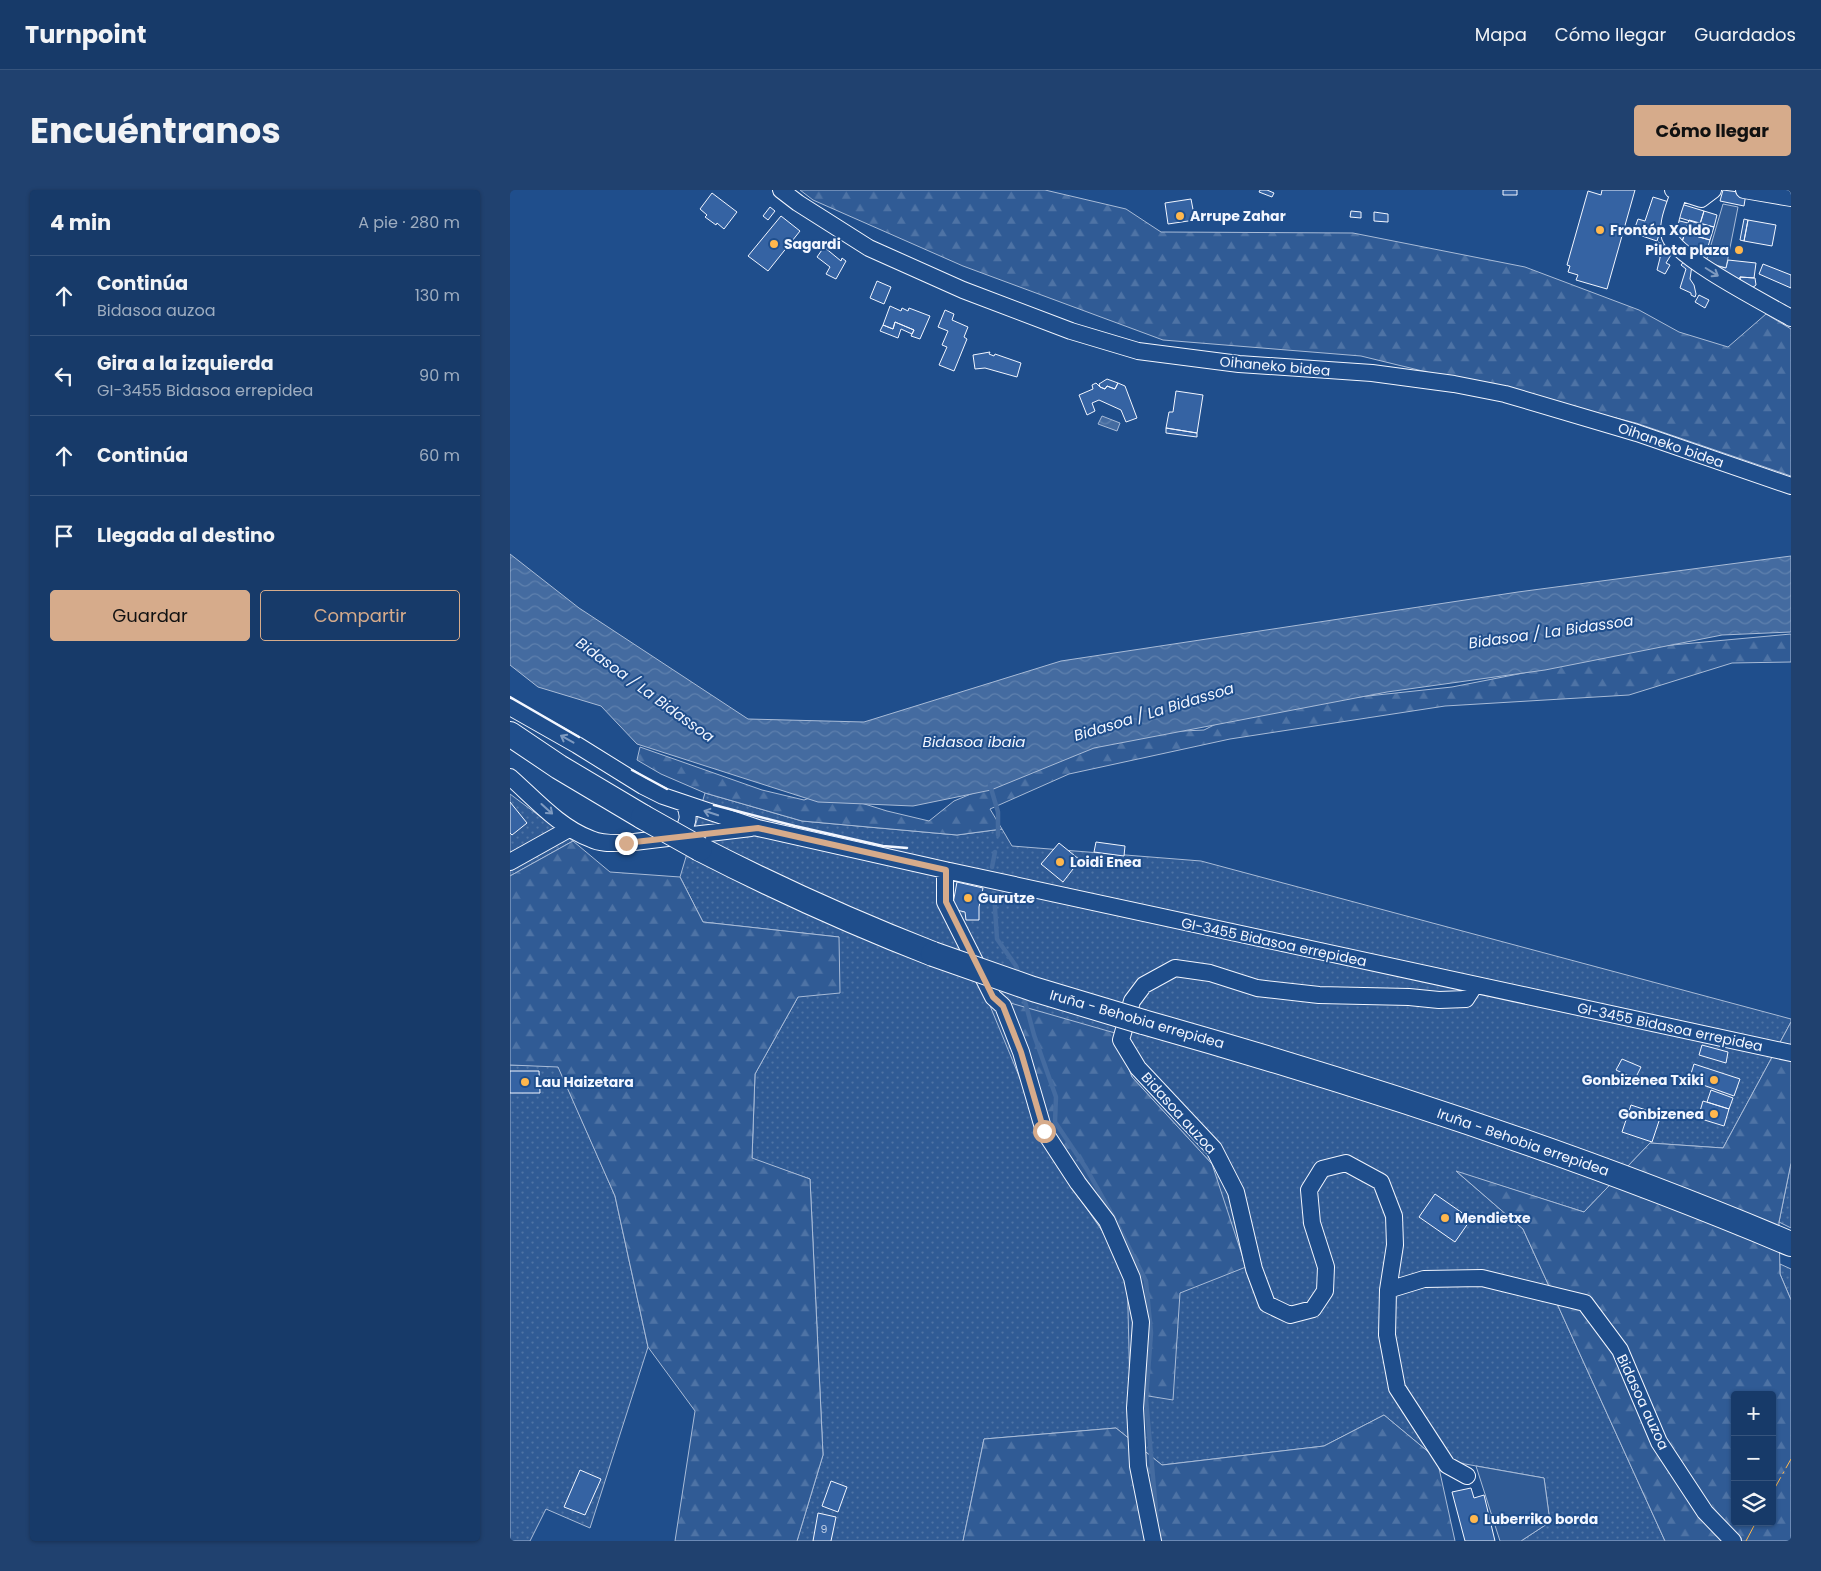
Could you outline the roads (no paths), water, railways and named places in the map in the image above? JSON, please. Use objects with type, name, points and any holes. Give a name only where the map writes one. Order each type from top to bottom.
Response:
[{"type":"highway","name":"Iruña - Behobia errepidea","points":[[510,734],[559,767],[700,849],[821,908],[933,954],[1025,986],[1308,1070],[1545,1148],[1629,1179],[1791,1244]]},
{"type":"street","name":"Oihaneko bidea","points":[[781,190],[798,203],[878,252],[972,293],[1071,331],[1138,351],[1239,364],[1372,374],[1454,384],[1505,394],[1637,433],[1791,486]]},
{"type":"street","points":[[1713,190],[1701,199],[1676,191],[1670,223],[1670,237],[1677,248],[1707,269],[1791,318]]},
{"type":"street","points":[[1744,190],[1791,198]]},
{"type":"street","points":[[510,707],[644,786],[684,804],[758,828]]},
{"type":"street","points":[[510,776],[569,829],[592,840],[626,843],[758,828]]},
{"type":"street","points":[[680,836],[689,816],[684,804]]},
{"type":"street","name":"GI-3455 Bidasoa errepidea","points":[[758,828],[1791,1053]]},
{"type":"street","points":[[510,862],[569,829]]},
{"type":"street","points":[[946,870],[946,902],[993,997],[1003,1006],[1021,1052],[1044,1131],[1078,1183],[1107,1221],[1132,1278],[1141,1322],[1135,1408],[1138,1466],[1153,1541]]},
{"type":"street","name":"Bidasoa auzoa","points":[[1467,1476],[1447,1465],[1398,1388],[1387,1334],[1388,1290],[1395,1245],[1394,1216],[1380,1182],[1346,1163],[1322,1169],[1309,1190],[1312,1223],[1326,1267],[1324,1291],[1313,1309],[1290,1315],[1267,1304],[1254,1269],[1236,1192],[1214,1149],[1138,1068],[1121,1040],[1132,1001],[1144,985],[1175,968],[1210,973],[1257,988],[1319,995],[1409,997],[1439,1000],[1466,998],[1475,985]]},
{"type":"street","name":"Bidasoa auzoa","points":[[1388,1290],[1424,1279],[1482,1278],[1585,1303],[1620,1350],[1659,1442],[1706,1512],[1734,1541]]},
{"type":"water","points":[[1102,416],[1120,423],[1117,431],[1098,424]]},
{"type":"water","name":"Bidasoa ibaia","points":[[510,554],[579,608],[748,719],[864,722],[1061,661],[1518,592],[1791,556],[1791,632],[1722,635],[1545,670],[1387,692],[1094,748],[991,790],[913,806],[818,802],[637,744],[601,706],[538,687],[510,665]]},
{"type":"waterway","points":[[990,785],[998,812],[998,835]]},
{"type":"waterway","points":[[992,867],[995,852]]},
{"type":"waterway","points":[[994,893],[997,939],[1016,966],[1019,976]]},
{"type":"waterway","points":[[1023,994],[1034,1035],[1056,1097],[1055,1122],[1086,1168],[1146,1281],[1151,1333],[1146,1399],[1157,1522]]},
{"type":"place","name":"Arrupe Zahar","points":[[1180,216]]},
{"type":"place","name":"Frontón Xoldo","points":[[1600,230]]},
{"type":"place","name":"Sagardi","points":[[774,244]]},
{"type":"place","name":"Pilota plaza","points":[[1739,250]]},
{"type":"place","name":"Loidi Enea","points":[[1060,862]]},
{"type":"place","name":"Gurutze","points":[[968,898]]},
{"type":"place","name":"Gonbizenea Txiki","points":[[1714,1080]]},
{"type":"place","name":"Lau Haizetara","points":[[525,1082]]},
{"type":"place","name":"Gonbizenea","points":[[1714,1114]]},
{"type":"place","name":"Mendietxe","points":[[1445,1218]]},
{"type":"place","name":"Luberriko borda","points":[[1474,1519]]},
{"type":"water label","name":"Bidasoa / La Bidassoa","points":[[1551,632]]},
{"type":"water label","name":"Bidasoa / La Bidassoa","points":[[645,690]]},
{"type":"water label","name":"Bidasoa / La Bidassoa","points":[[1154,712]]}]
